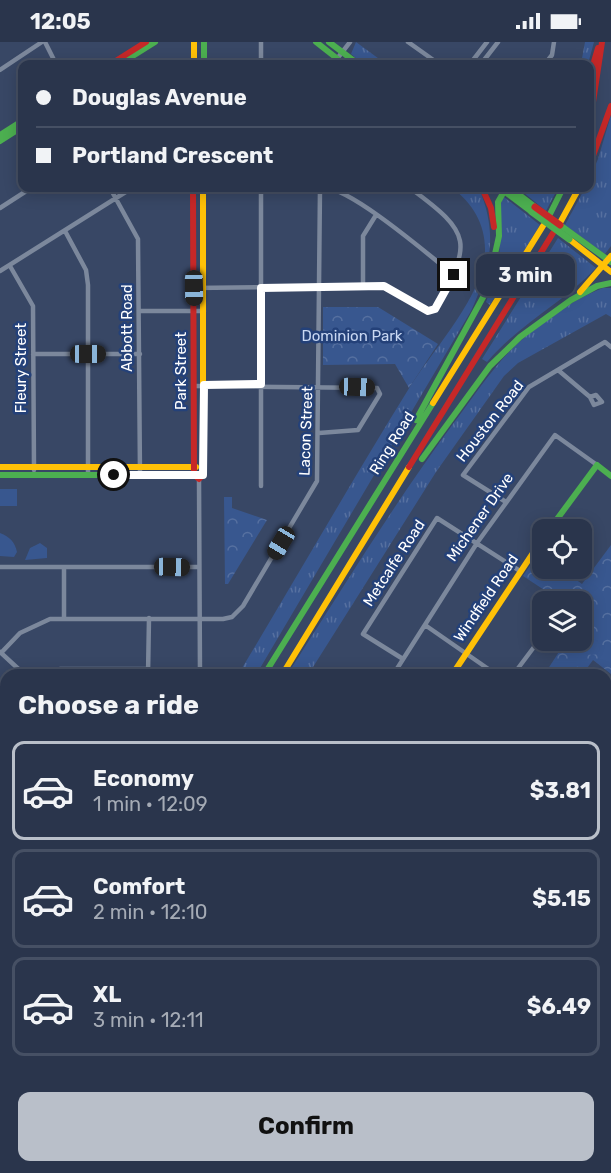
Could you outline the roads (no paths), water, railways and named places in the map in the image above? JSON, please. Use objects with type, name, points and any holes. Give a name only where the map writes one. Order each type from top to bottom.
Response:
[{"type":"main road","points":[[117,60],[146,42]]},
{"type":"main road","points":[[126,60],[155,42]]},
{"type":"main road","points":[[194,42],[194,60]]},
{"type":"main road","points":[[204,42],[204,60]]},
{"type":"main road","points":[[316,42],[338,59]]},
{"type":"main road","points":[[329,42],[338,59]]},
{"type":"main road","points":[[594,63],[601,42]]},
{"type":"main road","points":[[594,102],[599,78],[601,42]]},
{"type":"main road","points":[[594,155],[611,106]]},
{"type":"main road","points":[[0,135],[18,124]]},
{"type":"main road","points":[[0,141],[18,130]]},
{"type":"main road","name":"Park Street","points":[[193,192],[194,386],[198,473]]},
{"type":"main road","name":"Park Street","points":[[198,473],[204,385],[203,192]]},
{"type":"main road","points":[[484,192],[491,208],[495,261]]},
{"type":"main road","points":[[372,499],[487,290],[499,236],[498,202],[503,192]]},
{"type":"main road","points":[[510,192],[609,263],[571,300]]},
{"type":"main road","points":[[550,214],[561,192]]},
{"type":"main road","points":[[561,221],[577,192]]},
{"type":"main road","name":"Ring Road","points":[[268,669],[543,226]]},
{"type":"main road","name":"Ring Road","points":[[286,669],[387,508],[553,233]]},
{"type":"main road","points":[[387,508],[490,366],[520,337],[571,300],[597,286],[611,283]]},
{"type":"main road","points":[[557,519],[597,465]]},
{"type":"main road","name":"Michener Drive","points":[[597,465],[611,476]]},
{"type":"main road","points":[[0,467],[88,467],[198,473]]},
{"type":"main road","points":[[0,475],[88,475],[140,471]]},
{"type":"main road","name":"Windfield Road","points":[[455,669],[532,554]]},
{"type":"street","points":[[0,70],[44,42],[54,60]]},
{"type":"street","points":[[261,42],[261,60]]},
{"type":"street","points":[[338,59],[350,42]]},
{"type":"street","points":[[408,42],[433,60]]},
{"type":"street","points":[[417,49],[422,42]]},
{"type":"street","points":[[473,60],[487,42]]},
{"type":"street","points":[[484,60],[498,42]]},
{"type":"street","points":[[548,60],[552,55],[554,42]]},
{"type":"street","points":[[0,208],[25,192]]},
{"type":"street","name":"Abbott Road","points":[[112,192],[138,239],[140,471]]},
{"type":"street","points":[[0,272],[125,192]]},
{"type":"street","points":[[261,192],[261,486]]},
{"type":"street","name":"Lacon Street","points":[[1,652],[28,627],[50,619],[232,617],[243,606],[317,481],[320,192]]},
{"type":"street","points":[[340,192],[376,215],[454,275]]},
{"type":"street","points":[[194,288],[384,286],[428,311],[435,309],[454,275],[462,251],[454,226],[446,214],[416,192]]},
{"type":"street","points":[[363,286],[363,236],[376,215]]},
{"type":"street","points":[[65,231],[86,270],[88,475]]},
{"type":"street","name":"Fleury Street","points":[[10,266],[33,306],[34,476]]},
{"type":"street","points":[[140,311],[204,311]]},
{"type":"street","name":"Houston Road","points":[[506,502],[464,475],[524,393],[605,342],[611,347]]},
{"type":"street","points":[[33,354],[140,354]]},
{"type":"street","points":[[558,370],[590,397]]},
{"type":"street","points":[[194,386],[261,384],[376,388],[380,394],[358,430],[319,433]]},
{"type":"street","name":"Michener Drive","points":[[397,669],[477,543],[555,435],[597,465]]},
{"type":"street","name":"Park Street","points":[[198,473],[200,669]]},
{"type":"street","name":"Metcalfe Road","points":[[403,659],[363,634],[437,518],[520,572]]},
{"type":"street","points":[[0,567],[199,567]]},
{"type":"street","points":[[64,567],[64,618]]},
{"type":"street","points":[[148,669],[149,618]]},
{"type":"street","points":[[425,626],[489,669]]},
{"type":"street","points":[[517,669],[532,649]]},
{"type":"street","points":[[1,652],[19,669]]},
{"type":"park label","name":"Dominion Park","points":[[352,336]]}]
